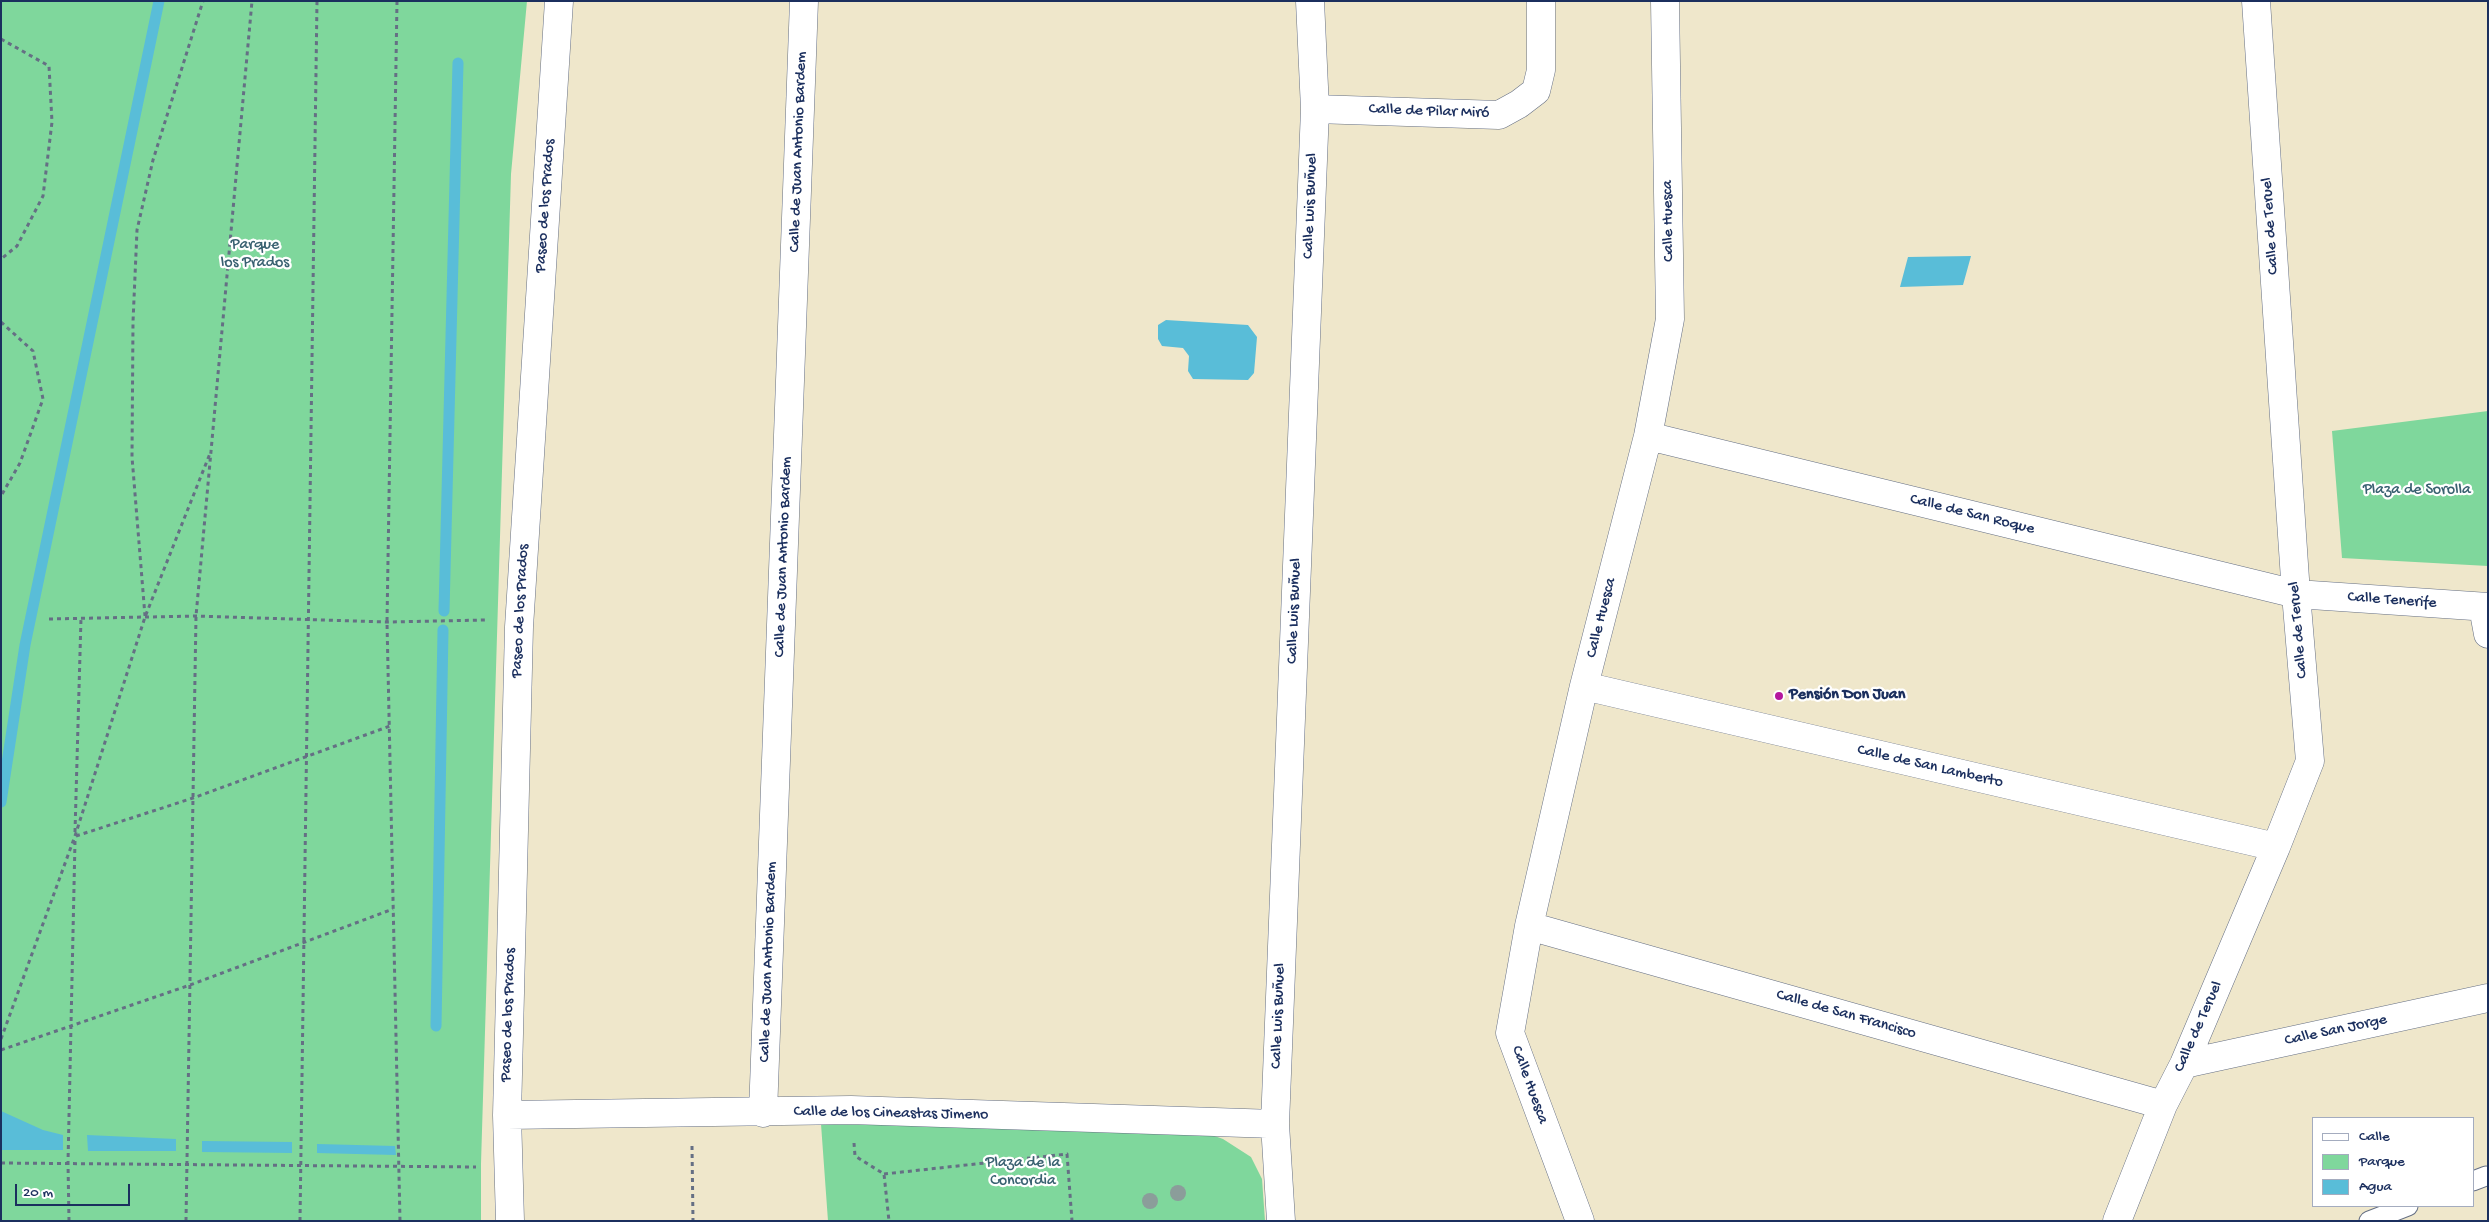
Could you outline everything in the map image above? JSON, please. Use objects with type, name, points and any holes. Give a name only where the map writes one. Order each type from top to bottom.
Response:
[{"type":"street","name":"Paseo de los Prados","points":[[510,1221],[507,1115],[519,627],[559,1]]},
{"type":"street","name":"Calle de Juan Antonio Bardem","points":[[764,1113],[804,1]]},
{"type":"street","name":"Calle Luis Buñuel","points":[[1281,1221],[1275,1124],[1315,109],[1310,1]]},
{"type":"street","name":"Calle de Pilar Miró","points":[[1315,109],[1499,114],[1519,104],[1536,91],[1541,70],[1541,1]]},
{"type":"street","name":"Calle Huesca","points":[[1580,1221],[1510,1033],[1529,926],[1584,686],[1648,436],[1670,319],[1665,1]]},
{"type":"street","name":"Calle de Teruel","points":[[2117,1221],[2163,1105],[2184,1064],[2276,847],[2310,761],[2296,594],[2256,1]]},
{"type":"street","name":"Calle de San Roque","points":[[1648,436],[2296,594]]},
{"type":"street","name":"Calle Tenerife","points":[[2296,594],[2485,607]]},
{"type":"street","points":[[2485,607],[2488,634]]},
{"type":"street","name":"Calle de San Lamberto","points":[[1584,686],[2276,847]]},
{"type":"street","name":"Calle de San Francisco","points":[[1529,926],[2163,1105]]},
{"type":"street","name":"Calle San Jorge","points":[[2184,1064],[2488,998]]},
{"type":"street","name":"Calle de los Cineastas Jimeno","points":[[507,1115],[764,1113],[851,1110],[1275,1124]]},
{"type":"lane","points":[[2368,1221],[2405,1207]]},
{"type":"path","points":[[145,617],[132,457],[133,322],[137,230],[152,160],[203,1]]},
{"type":"path","points":[[186,1221],[196,616],[252,1]]},
{"type":"path","points":[[300,1221],[317,1]]},
{"type":"path","points":[[397,1],[387,622],[400,1221]]},
{"type":"path","points":[[1,39],[49,66],[52,122],[44,196],[17,246],[1,258]]},
{"type":"path","points":[[1,322],[33,351],[43,398],[20,463],[1,496]]},
{"type":"path","points":[[1,1039],[75,836],[145,617],[212,448]]},
{"type":"path","points":[[49,619],[196,616],[387,622],[491,620]]},
{"type":"path","points":[[69,1221],[68,1163],[81,618]]},
{"type":"path","points":[[75,836],[193,798],[390,726]]},
{"type":"path","points":[[1,1050],[190,986],[393,909]]},
{"type":"path","points":[[851,1110],[856,1156],[884,1174],[1067,1154],[1072,1221]]},
{"type":"path","points":[[692,1143],[693,1221]]},
{"type":"path","points":[[1,1164],[480,1167]]},
{"type":"path","points":[[884,1174],[889,1221]]},
{"type":"green space","name":"Parque los Prados","points":[[1,1],[527,1],[511,174],[481,1163],[481,1221],[1,1221]]},
{"type":"green space","name":"Plaza de Sorolla","points":[[2488,411],[2488,566],[2342,558],[2332,431]]},
{"type":"green space","name":"Plaza de la Concordia","points":[[821,1124],[1189,1127],[1223,1139],[1251,1157],[1262,1179],[1265,1221],[828,1221]]},
{"type":"water","points":[[1971,256],[1963,285],[1900,287],[1908,257]]},
{"type":"water","points":[[1166,320],[1248,325],[1257,337],[1254,373],[1248,380],[1193,379],[1188,371],[1189,356],[1183,348],[1162,346],[1158,339],[1158,325]]},
{"type":"water","points":[[1,1111],[43,1130],[63,1135],[63,1150],[1,1150]]},
{"type":"water","points":[[87,1135],[176,1139],[176,1151],[88,1151]]},
{"type":"water","points":[[202,1141],[292,1142],[292,1153],[202,1152]]},
{"type":"water","points":[[317,1144],[395,1146],[396,1155],[317,1153]]},
{"type":"waterway","points":[[1,802],[25,645],[159,1]]},
{"type":"waterway","points":[[444,611],[458,63]]},
{"type":"waterway","points":[[436,1026],[443,630]]},
{"type":"place","name":"Pensión Don Juan","points":[[1779,696]]}]
